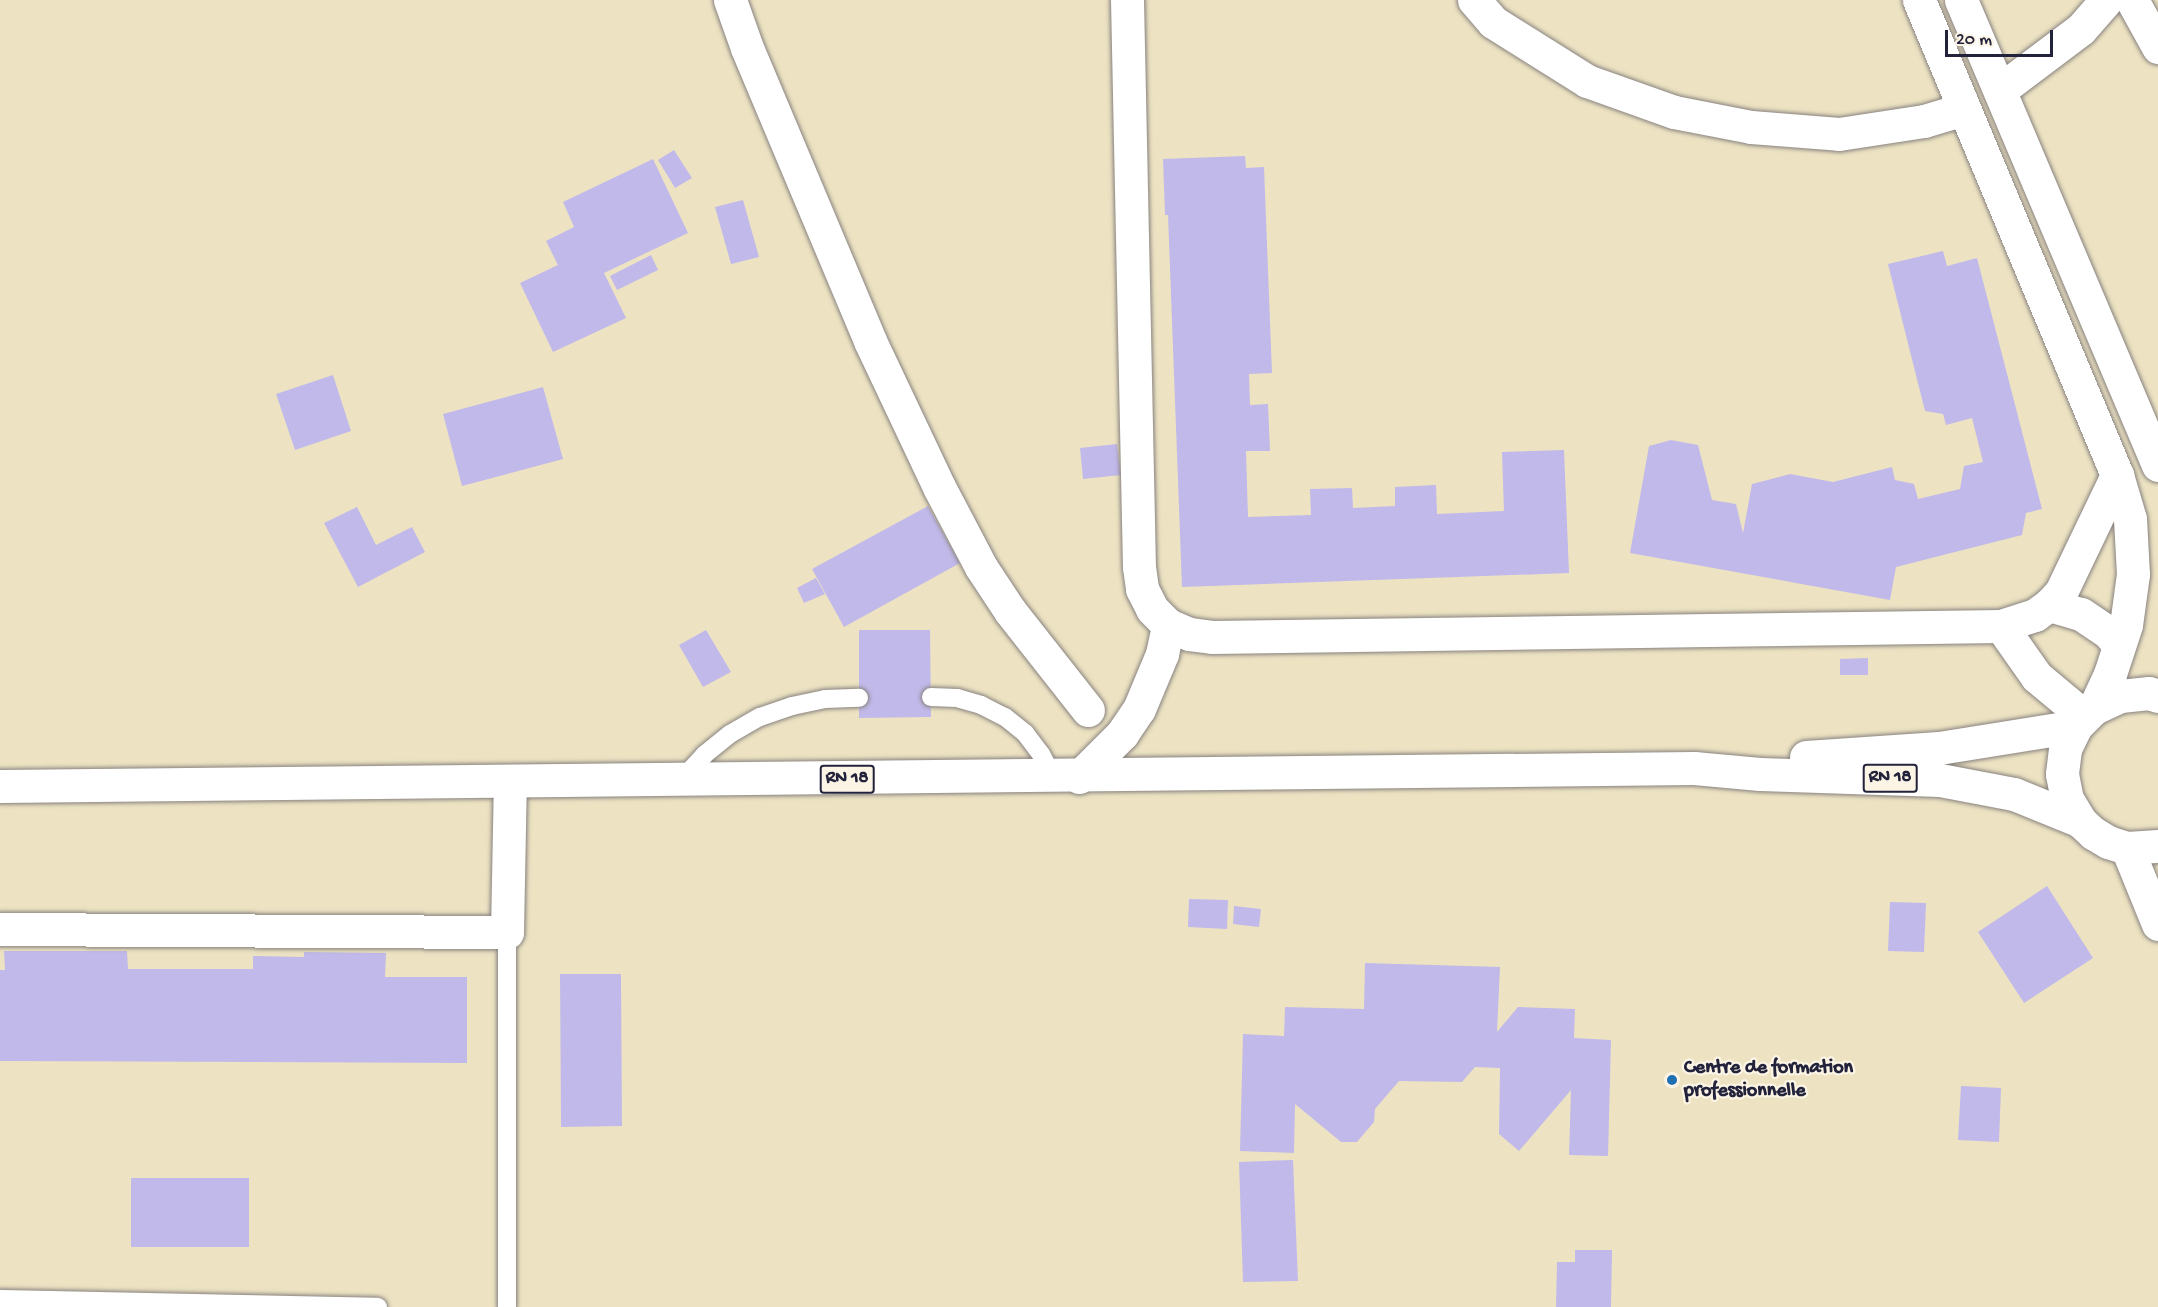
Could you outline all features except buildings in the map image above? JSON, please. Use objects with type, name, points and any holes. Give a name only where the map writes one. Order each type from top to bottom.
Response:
[{"type":"street","points":[[730,0],[752,59],[866,331],[939,487],[981,567],[1010,611],[1088,710]]},
{"type":"street","points":[[1127,0],[1139,567],[1142,589],[1152,609],[1168,625],[1189,634],[1212,637],[2001,626],[2035,615],[2049,605],[2070,578],[2117,475]]},
{"type":"street","points":[[1474,0],[1493,22],[1587,81],[1674,111],[1751,127],[1839,134],[1924,121],[1965,109]]},
{"type":"street","points":[[1919,0],[2117,475],[2130,519],[2133,574],[2126,625],[2110,674],[2085,717],[2059,699],[2037,677],[2001,626]]},
{"type":"street","points":[[1961,0],[2158,465]]},
{"type":"street","points":[[2000,90],[2081,29],[2106,0]]},
{"type":"street","points":[[2132,0],[2158,47]]},
{"type":"street","points":[[2049,605],[2081,614],[2109,633],[2119,646]]},
{"type":"street","points":[[1066,777],[1102,756],[1139,710],[1162,654],[1168,625]]},
{"type":"street","name":"RN 18","points":[[1694,768],[1758,760],[1939,748],[2085,717],[2120,696],[2149,693],[2158,696]]},
{"type":"street","name":"RN 18","points":[[2080,820],[2067,799],[2062,774],[2065,749],[2085,717]]},
{"type":"street","name":"RN 18","points":[[0,786],[1066,777],[1694,768],[1760,774],[1940,780],[2014,794],[2080,820],[2108,842],[2143,848]]},
{"type":"street","points":[[0,929],[507,932],[510,782]]},
{"type":"street","points":[[2143,848],[2158,924]]},
{"type":"lane","points":[[931,697],[957,698],[981,705],[1005,717],[1025,733],[1041,754],[1066,777]]},
{"type":"lane","points":[[681,780],[704,755],[730,734],[760,717],[792,706],[825,699],[859,698]]},
{"type":"lane","points":[[507,932],[507,1307]]},
{"type":"lane","points":[[0,1299],[378,1307]]},
{"type":"place","name":"Centre de formation professionnelle","points":[[1672,1080]]}]
